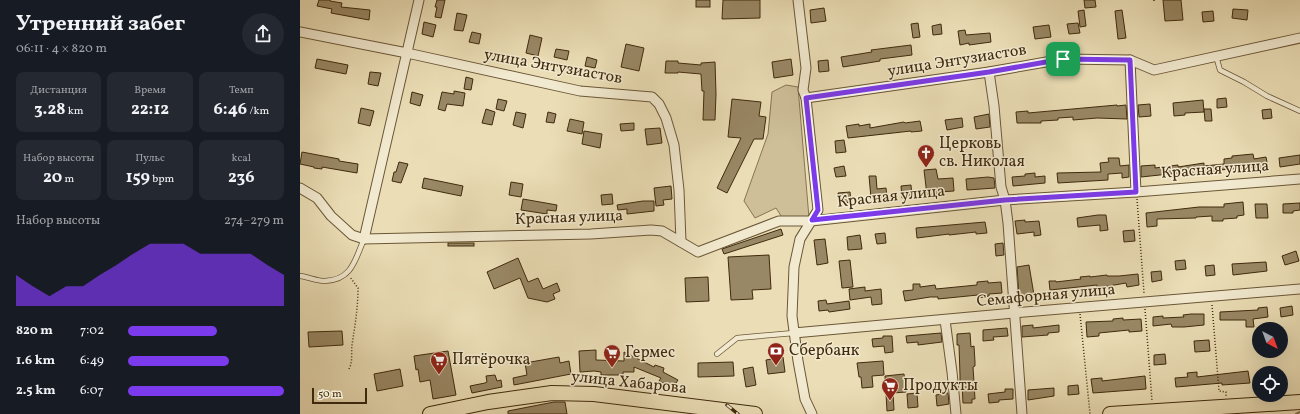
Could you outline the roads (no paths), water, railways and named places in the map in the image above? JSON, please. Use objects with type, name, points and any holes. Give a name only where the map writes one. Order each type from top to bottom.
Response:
[{"type":"main road","name":"улица Хабарова","points":[[430,414],[488,402],[552,393],[594,394],[689,408],[755,414]]},
{"type":"main road","points":[[1110,414],[1222,409],[1300,402]]},
{"type":"street","points":[[300,188],[317,198],[331,216],[352,234],[364,239],[419,0]]},
{"type":"street","points":[[798,0],[806,68],[803,90],[806,98],[818,210],[800,239],[794,267],[792,316],[805,399],[812,414]]},
{"type":"street","name":"улица Энтузиастов","points":[[300,32],[580,90],[652,97],[663,111],[674,146],[679,190],[681,242]]},
{"type":"street","name":"улица Энтузиастов","points":[[806,98],[989,72],[1063,59],[1130,60],[1154,70],[1300,38]]},
{"type":"street","points":[[1130,60],[1136,192]]},
{"type":"street","points":[[989,72],[994,106],[1001,187],[1005,200],[1008,223],[1022,414]]},
{"type":"street","name":"Красная улица","points":[[364,239],[591,234],[651,230],[662,231],[698,252],[779,220],[812,220],[1005,200],[1136,192],[1300,179]]},
{"type":"street","name":"Семафорная улица","points":[[794,333],[1300,289]]},
{"type":"street","points":[[945,320],[956,414]]},
{"type":"lane","points":[[1216,56],[1220,70],[1267,96],[1300,111]]},
{"type":"lane","points":[[300,276],[324,281],[342,278],[352,267],[364,239]]},
{"type":"lane","points":[[717,354],[737,338],[794,333]]},
{"type":"waterway","points":[[1296,414],[1300,412]]},
{"type":"railway","points":[[727,405],[738,414]]},
{"type":"place","name":"Церковь св. Николая","points":[[926,168]]},
{"type":"place","name":"Сбербанк","points":[[776,366]]},
{"type":"place","name":"Гермес","points":[[612,368]]},
{"type":"place","name":"Пятёрочка","points":[[439,375]]},
{"type":"place","name":"Продукты","points":[[890,401]]}]
